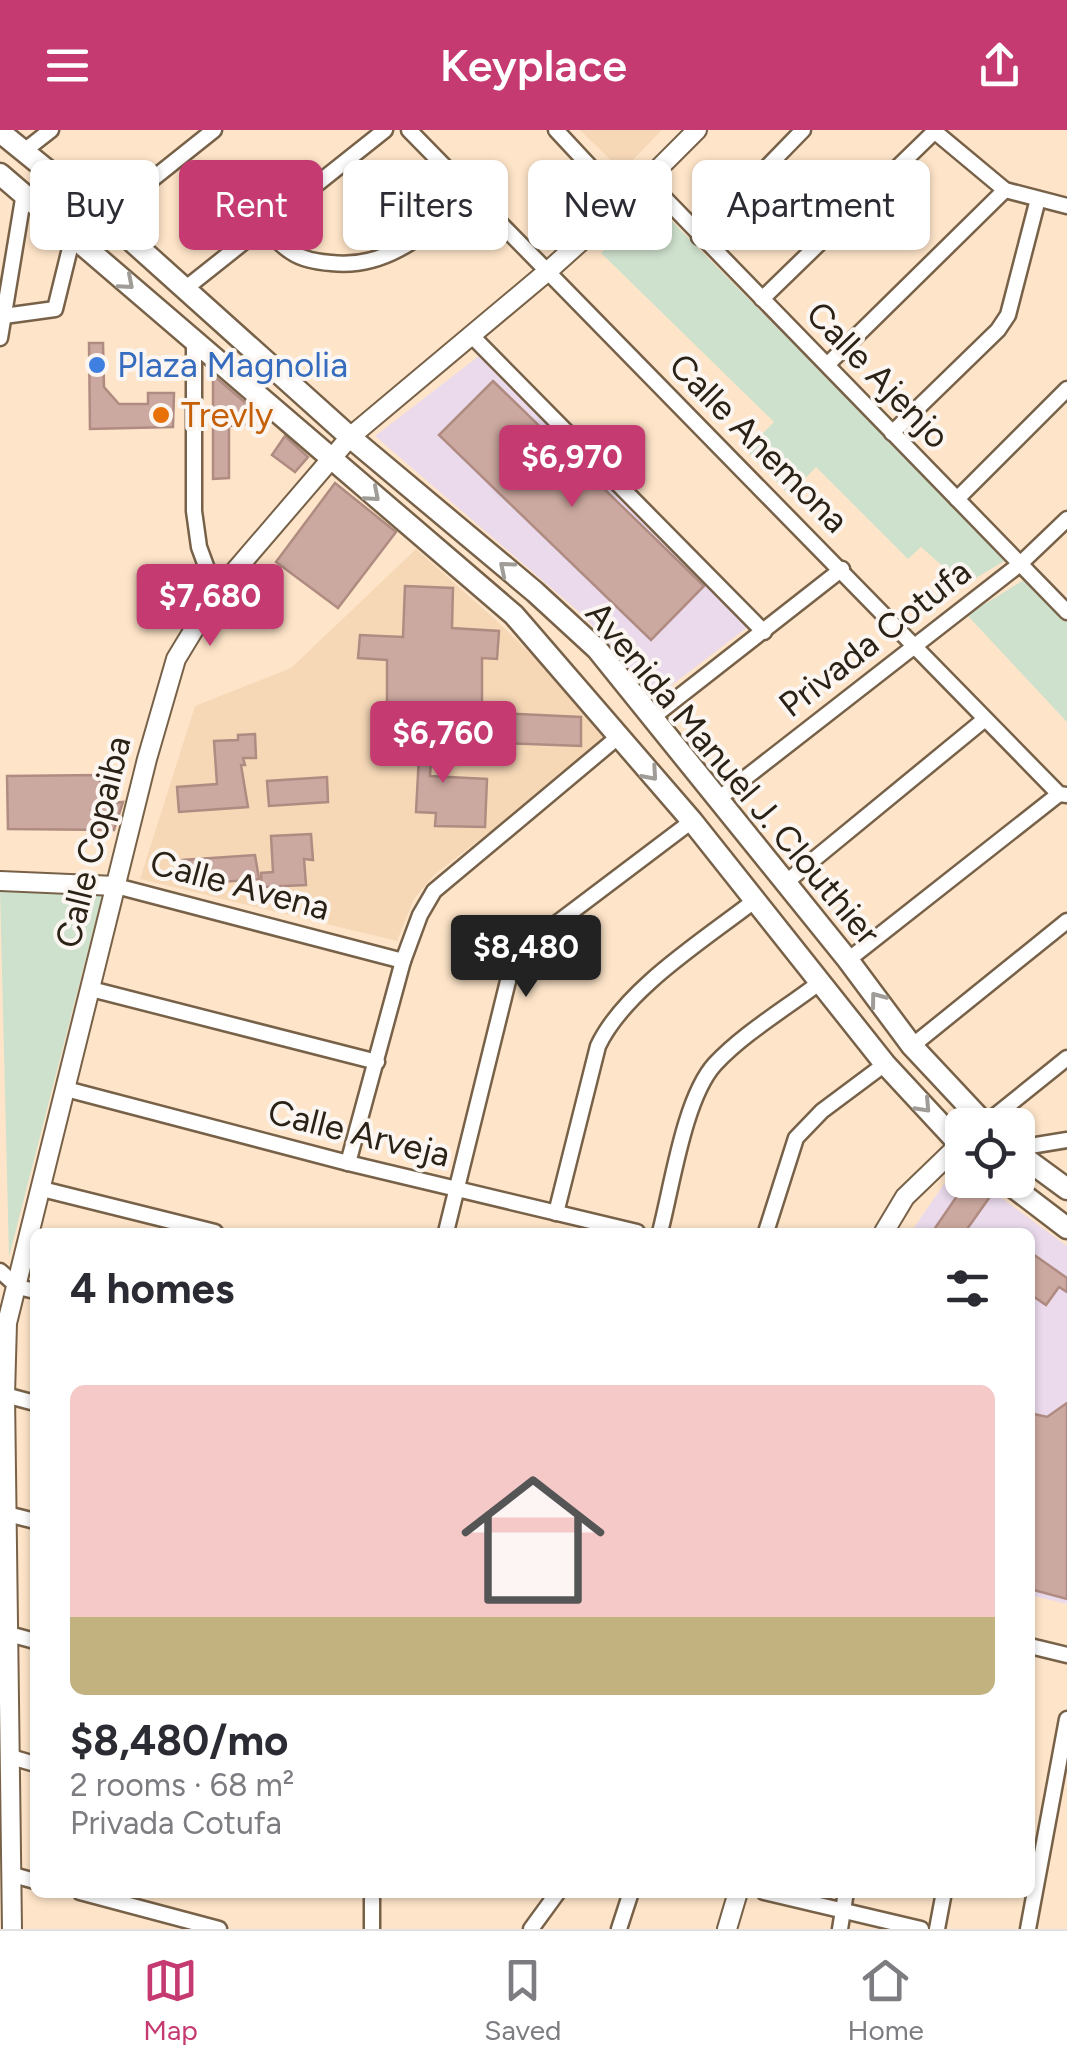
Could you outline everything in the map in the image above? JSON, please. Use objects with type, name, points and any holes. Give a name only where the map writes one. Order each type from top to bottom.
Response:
[{"type":"main road","name":"Avenida Manuel J. Clouthier","points":[[0,132],[35,160]]},
{"type":"main road","name":"Avenida Manuel J. Clouthier","points":[[0,174],[30,198]]},
{"type":"main road","name":"Avenida Manuel J. Clouthier","points":[[89,250],[514,616],[692,821],[885,1064],[945,1127]]},
{"type":"main road","name":"Avenida Manuel J. Clouthier","points":[[143,250],[350,437],[536,592],[597,649],[848,960],[912,1046],[969,1108]]},
{"type":"main road","points":[[514,616],[536,592]]},
{"type":"main road","points":[[1035,1164],[1067,1189]]},
{"type":"main road","points":[[1028,1198],[1067,1228]]},
{"type":"street","points":[[24,151],[51,130]]},
{"type":"street","points":[[159,174],[214,130]]},
{"type":"street","points":[[323,180],[385,130]]},
{"type":"street","name":"Calle Anemona","points":[[410,130],[439,160]]},
{"type":"street","points":[[556,130],[584,160]]},
{"type":"street","name":"Calle Copaiba","points":[[666,160],[697,130]]},
{"type":"street","points":[[774,160],[803,130]]},
{"type":"street","points":[[762,299],[934,130],[1005,190],[1067,206]]},
{"type":"street","points":[[828,364],[1005,190]]},
{"type":"street","points":[[0,338],[24,193]]},
{"type":"street","points":[[892,433],[998,330],[1008,314],[1038,199]]},
{"type":"street","name":"Calle Ajenjo","points":[[672,207],[692,229]]},
{"type":"street","name":"Calle Anemona","points":[[508,230],[912,645],[1063,794]]},
{"type":"street","points":[[4,316],[55,309],[70,250]]},
{"type":"street","points":[[186,288],[235,250]]},
{"type":"street","points":[[289,250],[316,262],[346,265],[379,260],[402,250]]},
{"type":"street","name":"Calle Copaiba","points":[[36,1228],[155,726],[176,659],[216,593],[350,437],[571,250]]},
{"type":"street","name":"Calle Ajenjo","points":[[713,250],[1067,612]]},
{"type":"street","points":[[471,336],[764,632]]},
{"type":"street","points":[[194,342],[194,511],[199,547],[216,593]]},
{"type":"street","points":[[957,499],[1067,389]]},
{"type":"street","name":"Privada Cotufa","points":[[717,800],[1020,564],[1067,519]]},
{"type":"street","points":[[653,717],[842,569]]},
{"type":"street","points":[[784,884],[985,719]]},
{"type":"street","points":[[348,1163],[402,961],[434,891],[618,737]]},
{"type":"street","points":[[848,960],[1063,794]]},
{"type":"street","points":[[447,1228],[509,976],[518,958],[545,932],[692,821]]},
{"type":"street","name":"Calle Avena","points":[[0,881],[116,886],[402,961]]},
{"type":"street","points":[[556,1213],[598,1046],[606,1030],[635,996],[754,901]]},
{"type":"street","points":[[912,1046],[1067,921]]},
{"type":"street","points":[[661,1228],[690,1109],[713,1066],[819,983]]},
{"type":"street","points":[[91,989],[376,1062]]},
{"type":"street","points":[[1006,1108],[1067,1058]]},
{"type":"street","points":[[767,1228],[796,1138],[822,1112],[885,1064]]},
{"type":"street","name":"Calle Arveja","points":[[66,1089],[348,1163],[620,1228]]},
{"type":"street","points":[[1035,1147],[1067,1140]]},
{"type":"street","points":[[886,1228],[898,1206],[945,1160]]},
{"type":"street","points":[[42,1189],[199,1228]]},
{"type":"street","name":"Calle Copaiba","points":[[12,1929],[13,1875],[6,1779],[11,1757],[5,1662],[9,1634],[4,1323],[26,1289],[30,1264]]},
{"type":"street","points":[[0,1271],[26,1289]]},
{"type":"street","points":[[5,1395],[30,1402]]},
{"type":"street","points":[[7,1514],[30,1521]]},
{"type":"street","points":[[9,1634],[30,1640]]},
{"type":"street","points":[[1035,1647],[1067,1655]]},
{"type":"street","points":[[1035,1891],[1067,1719]]},
{"type":"street","points":[[11,1757],[30,1763]]},
{"type":"street","points":[[13,1875],[30,1880]]},
{"type":"street","points":[[103,1898],[219,1929]]},
{"type":"street","points":[[372,1898],[372,1929]]},
{"type":"street","points":[[531,1929],[554,1898]]},
{"type":"street","points":[[619,1929],[629,1898]]},
{"type":"street","points":[[727,1929],[736,1898]]},
{"type":"street","points":[[789,1898],[920,1929]]},
{"type":"street","points":[[840,1929],[845,1898]]},
{"type":"street","points":[[937,1929],[943,1898]]},
{"type":"street","points":[[1028,1929],[1034,1898]]},
{"type":"shaded area","points":[[580,130],[662,130],[633,160],[611,160]]},
{"type":"shaded area","points":[[492,346],[762,616],[651,701],[586,618],[375,436]]},
{"type":"shaded area","points":[[416,549],[571,693],[610,739],[434,875],[414,899],[397,941],[140,879],[195,706],[291,668]]},
{"type":"shaded area","points":[[945,1182],[945,1198],[1002,1198],[1067,1246],[1067,1604],[1035,1596],[1035,1228],[914,1228]]},
{"type":"green space","points":[[672,221],[692,242],[692,250],[700,250],[1006,560],[964,585],[921,547],[908,559],[816,467],[789,495],[746,450],[774,422],[601,253],[672,250]]},
{"type":"green space","points":[[1027,578],[1067,618],[1067,722],[967,615]]},
{"type":"green space","points":[[0,890],[103,892],[9,1257]]},
{"type":"building","name":"Plaza Magnolia","points":[[89,343],[103,343],[104,387],[119,404],[148,404],[148,393],[174,393],[173,427],[90,429]]},
{"type":"building","points":[[213,375],[254,410],[244,425],[229,426],[229,478],[213,479]]},
{"type":"building","points":[[493,381],[704,586],[651,640],[439,435]]},
{"type":"building","points":[[285,436],[308,457],[295,472],[272,455]]},
{"type":"building","points":[[335,483],[396,532],[338,608],[276,562]]},
{"type":"building","points":[[405,586],[453,588],[452,628],[499,631],[497,659],[482,658],[482,705],[387,702],[387,660],[358,658],[360,635],[403,637]]},
{"type":"building","points":[[500,713],[581,717],[581,746],[499,743]]},
{"type":"building","points":[[399,727],[433,728],[430,776],[487,779],[485,827],[435,826],[436,813],[416,812],[419,756],[398,755]]},
{"type":"building","points":[[255,734],[256,758],[243,758],[245,765],[241,765],[248,807],[179,812],[177,787],[217,784],[214,741],[238,740],[238,735]]},
{"type":"building","points":[[100,775],[101,804],[123,802],[114,830],[8,829],[7,776]]},
{"type":"building","points":[[327,777],[328,802],[269,806],[267,781]]},
{"type":"building","points":[[311,834],[313,860],[304,859],[306,885],[262,887],[261,873],[273,872],[271,836]]},
{"type":"building","points":[[255,855],[259,879],[185,885],[183,860]]},
{"type":"building","points":[[956,1198],[989,1198],[968,1228],[935,1228]]},
{"type":"building","points":[[1035,1256],[1067,1278],[1067,1292],[1059,1287],[1046,1305],[1035,1297]]},
{"type":"building","points":[[1067,1403],[1067,1599],[1035,1590],[1035,1414],[1047,1417]]},
{"type":"place","name":"Plaza Magnolia","points":[[97,365]]},
{"type":"place","name":"Trevly","points":[[161,415]]}]
